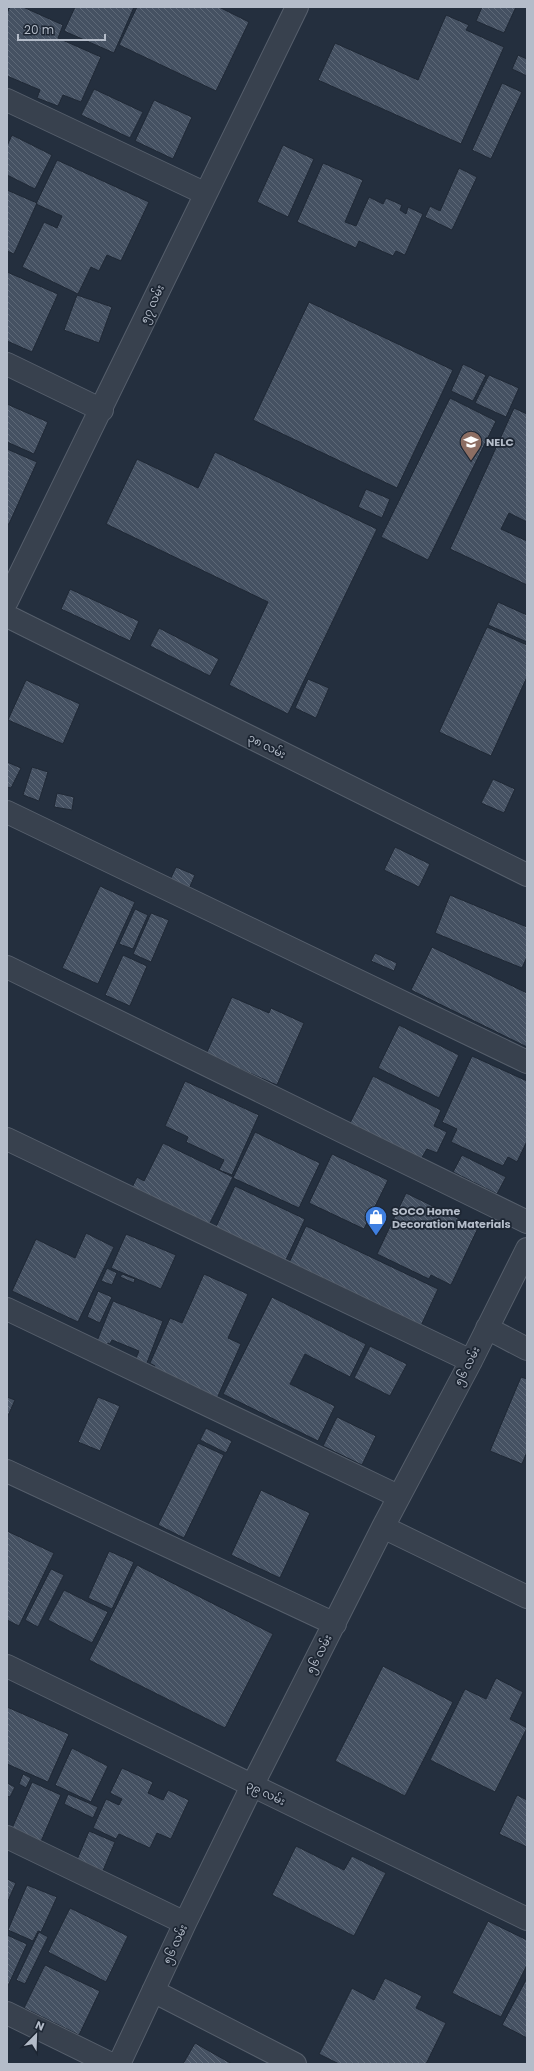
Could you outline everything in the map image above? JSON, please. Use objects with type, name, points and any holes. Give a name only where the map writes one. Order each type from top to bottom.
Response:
[{"type":"street","name":"၅၇ လမ်း","points":[[7,601],[102,410],[204,193],[297,7]]},
{"type":"street","points":[[7,100],[204,193]]},
{"type":"street","points":[[7,364],[102,410]]},
{"type":"street","name":"၃၈ လမ်း","points":[[7,616],[527,875]]},
{"type":"street","points":[[7,812],[527,1062]]},
{"type":"street","points":[[7,967],[527,1222]]},
{"type":"street","points":[[7,1139],[471,1361]]},
{"type":"street","name":"၅၆ လမ်း","points":[[119,2064],[185,1923],[252,1786],[335,1624],[398,1496],[471,1361],[527,1249]]},
{"type":"street","points":[[7,1309],[398,1496]]},
{"type":"street","points":[[487,1328],[527,1349]]},
{"type":"street","points":[[7,1471],[335,1624]]},
{"type":"street","points":[[383,1527],[527,1597]]},
{"type":"street","name":"၃၉ လမ်း","points":[[7,1666],[527,1919]]},
{"type":"street","points":[[7,1837],[185,1923]]},
{"type":"street","points":[[153,1991],[295,2064]]},
{"type":"street","points":[[7,2013],[111,2064]]},
{"type":"building","points":[[10,7],[23,7],[63,25],[58,38],[101,57],[81,102],[63,95],[58,106],[37,98],[40,90],[7,76],[7,13]]},
{"type":"building","points":[[75,7],[134,7],[114,53],[64,31]]},
{"type":"building","points":[[137,7],[219,7],[249,22],[216,91],[119,45]]},
{"type":"building","points":[[482,7],[516,7],[504,33],[476,21]]},
{"type":"building","points":[[446,15],[469,25],[466,30],[504,47],[461,144],[318,80],[335,43],[418,80]]},
{"type":"building","points":[[518,55],[527,59],[527,76],[512,69]]},
{"type":"building","points":[[502,83],[522,92],[491,159],[472,150]]},
{"type":"building","points":[[94,89],[143,112],[130,138],[81,115]]},
{"type":"building","points":[[154,100],[192,117],[173,159],[135,141]]},
{"type":"building","points":[[12,135],[52,155],[35,189],[7,175],[7,146]]},
{"type":"building","points":[[283,145],[314,159],[288,217],[257,202]]},
{"type":"building","points":[[57,160],[149,202],[121,261],[107,255],[99,271],[91,267],[78,294],[22,267],[44,222],[57,228],[62,216],[36,204]]},
{"type":"building","points":[[323,163],[363,180],[345,222],[356,226],[369,197],[383,204],[386,198],[402,205],[400,210],[406,214],[408,207],[423,214],[405,255],[396,251],[393,256],[359,241],[356,248],[297,222]]},
{"type":"building","points":[[459,168],[477,177],[452,230],[425,217],[430,206],[440,211]]},
{"type":"building","points":[[7,190],[37,203],[14,254],[7,251]]},
{"type":"building","points":[[7,272],[58,294],[32,352],[7,341]]},
{"type":"building","points":[[77,295],[112,307],[99,343],[64,330]]},
{"type":"building","points":[[309,302],[453,370],[397,488],[253,420]]},
{"type":"building","points":[[463,364],[486,375],[473,401],[451,391]]},
{"type":"building","points":[[489,375],[519,388],[506,417],[475,403]]},
{"type":"building","points":[[450,398],[496,421],[428,560],[381,537]]},
{"type":"building","points":[[7,404],[48,422],[34,454],[7,442]]},
{"type":"building","points":[[514,408],[527,414],[527,522],[509,513],[501,529],[527,541],[527,585],[450,549]]},
{"type":"building","points":[[7,449],[37,462],[9,524],[7,524]]},
{"type":"building","points":[[215,452],[377,529],[288,714],[229,685],[268,602],[106,524],[137,459],[198,488]]},
{"type":"building","points":[[366,489],[390,499],[382,518],[358,507]]},
{"type":"building","points":[[70,589],[139,621],[130,641],[61,609]]},
{"type":"building","points":[[498,602],[527,615],[527,642],[488,625]]},
{"type":"building","points":[[487,627],[527,645],[527,677],[491,756],[439,732]]},
{"type":"building","points":[[159,628],[219,659],[210,676],[150,646]]},
{"type":"building","points":[[308,679],[329,688],[316,718],[295,708]]},
{"type":"building","points":[[26,680],[80,704],[63,744],[8,720]]},
{"type":"building","points":[[7,762],[21,768],[11,788],[7,787]]},
{"type":"building","points":[[32,767],[48,772],[39,801],[23,795]]},
{"type":"building","points":[[493,779],[515,789],[504,813],[481,803]]},
{"type":"building","points":[[57,793],[74,797],[72,810],[54,807]]},
{"type":"building","points":[[395,847],[430,864],[419,887],[384,870]]},
{"type":"building","points":[[176,867],[195,875],[188,891],[169,882]]},
{"type":"building","points":[[100,886],[135,902],[98,984],[62,968]]},
{"type":"building","points":[[450,895],[527,927],[527,957],[522,968],[435,933]]},
{"type":"building","points":[[135,909],[148,915],[133,949],[119,944]]},
{"type":"building","points":[[151,913],[169,920],[151,962],[133,954]]},
{"type":"building","points":[[432,947],[527,993],[527,1047],[411,990]]},
{"type":"building","points":[[375,953],[397,963],[394,971],[371,961]]},
{"type":"building","points":[[123,955],[147,966],[130,1006],[105,995]]},
{"type":"building","points":[[232,997],[269,1013],[271,1008],[304,1023],[277,1085],[206,1054]]},
{"type":"building","points":[[399,1025],[459,1055],[439,1098],[378,1068]]},
{"type":"building","points":[[472,1056],[527,1081],[527,1141],[517,1162],[508,1157],[503,1166],[451,1142],[457,1129],[442,1122]]},
{"type":"building","points":[[373,1076],[441,1110],[434,1126],[447,1132],[437,1153],[427,1149],[421,1159],[350,1123]]},
{"type":"building","points":[[185,1081],[259,1115],[232,1175],[219,1170],[224,1160],[186,1142],[188,1137],[165,1126]]},
{"type":"building","points":[[255,1132],[320,1163],[299,1208],[233,1178]]},
{"type":"building","points":[[163,1143],[233,1177],[206,1231],[129,1194],[137,1177],[144,1181]]},
{"type":"building","points":[[332,1154],[388,1180],[364,1229],[309,1203]]},
{"type":"building","points":[[462,1155],[506,1177],[497,1194],[453,1172]]},
{"type":"building","points":[[235,1186],[305,1219],[285,1262],[215,1229]]},
{"type":"building","points":[[406,1193],[478,1228],[451,1285],[431,1275],[429,1279],[377,1254]]},
{"type":"building","points":[[306,1226],[438,1289],[419,1330],[287,1267]]},
{"type":"building","points":[[86,1233],[114,1247],[78,1322],[12,1291],[36,1239],[75,1258]]},
{"type":"building","points":[[126,1234],[176,1255],[161,1289],[111,1268]]},
{"type":"building","points":[[107,1268],[117,1273],[112,1285],[101,1281]]},
{"type":"building","points":[[122,1274],[135,1279],[134,1283],[120,1277]]},
{"type":"building","points":[[204,1274],[248,1294],[228,1338],[241,1344],[215,1403],[151,1374],[155,1366],[150,1363],[170,1318],[182,1323]]},
{"type":"building","points":[[98,1291],[112,1297],[100,1323],[87,1317]]},
{"type":"building","points":[[272,1297],[366,1344],[350,1377],[305,1354],[290,1384],[335,1406],[318,1441],[223,1394]]},
{"type":"building","points":[[113,1301],[163,1321],[145,1368],[134,1363],[139,1351],[112,1340],[110,1344],[108,1343],[105,1350],[95,1346]]},
{"type":"building","points":[[370,1346],[407,1364],[390,1396],[354,1378]]},
{"type":"building","points":[[521,1377],[527,1379],[527,1452],[522,1464],[490,1451]]},
{"type":"building","points":[[7,1397],[15,1400],[7,1418]]},
{"type":"building","points":[[98,1397],[120,1406],[100,1451],[78,1442]]},
{"type":"building","points":[[337,1417],[376,1436],[362,1465],[323,1446]]},
{"type":"building","points":[[206,1428],[232,1441],[226,1453],[200,1440]]},
{"type":"building","points":[[198,1443],[224,1455],[184,1538],[158,1525]]},
{"type":"building","points":[[261,1490],[310,1513],[280,1578],[231,1555]]},
{"type":"building","points":[[7,1531],[54,1553],[19,1626],[7,1620]]},
{"type":"building","points":[[109,1551],[134,1562],[112,1609],[88,1598]]},
{"type":"building","points":[[137,1565],[273,1634],[225,1728],[89,1660]]},
{"type":"building","points":[[51,1569],[64,1575],[38,1627],[25,1620]]},
{"type":"building","points":[[64,1590],[108,1612],[92,1643],[48,1620]]},
{"type":"building","points":[[383,1666],[453,1702],[405,1796],[335,1761]]},
{"type":"building","points":[[496,1678],[523,1692],[510,1719],[527,1728],[495,1792],[430,1760],[465,1689],[486,1699]]},
{"type":"building","points":[[7,1707],[69,1734],[48,1782],[7,1764]]},
{"type":"building","points":[[72,1748],[108,1766],[91,1802],[55,1785]]},
{"type":"building","points":[[122,1768],[153,1782],[148,1793],[163,1800],[168,1790],[189,1800],[171,1839],[157,1833],[150,1848],[119,1834],[116,1839],[93,1828],[106,1799],[119,1805],[122,1799],[110,1793]]},
{"type":"building","points":[[23,1774],[31,1778],[26,1788],[19,1784]]},
{"type":"building","points":[[32,1782],[61,1795],[39,1846],[10,1833]]},
{"type":"building","points":[[7,1783],[15,1787],[10,1797],[7,1796]]},
{"type":"building","points":[[68,1794],[98,1807],[93,1818],[64,1804]]},
{"type":"building","points":[[517,1795],[527,1800],[527,1847],[499,1834]]},
{"type":"building","points":[[89,1831],[115,1842],[102,1873],[76,1862]]},
{"type":"building","points":[[296,1846],[344,1870],[352,1856],[386,1873],[354,1936],[272,1895]]},
{"type":"building","points":[[7,1879],[16,1883],[7,1903]]},
{"type":"building","points":[[27,1885],[57,1897],[41,1932],[38,1931],[33,1941],[8,1930]]},
{"type":"building","points":[[70,1908],[128,1936],[106,1982],[48,1952]]},
{"type":"building","points":[[488,1921],[527,1940],[527,1965],[501,2017],[452,1993]]},
{"type":"building","points":[[39,1932],[48,1937],[25,1984],[16,1980]]},
{"type":"building","points":[[7,1935],[27,1944],[8,1986],[7,1986]]},
{"type":"building","points":[[45,1965],[100,1991],[79,2035],[24,2008]]},
{"type":"building","points":[[385,1978],[422,1996],[416,2008],[446,2023],[426,2064],[339,2064],[319,2054],[352,1988],[374,2000]]},
{"type":"building","points":[[527,1978],[527,2038],[502,2025]]},
{"type":"building","points":[[195,2043],[232,2064],[183,2064]]},
{"type":"place","name":"NELC","points":[[471,462]]},
{"type":"place","name":"SOCO Home Decoration Materials","points":[[376,1236]]}]
